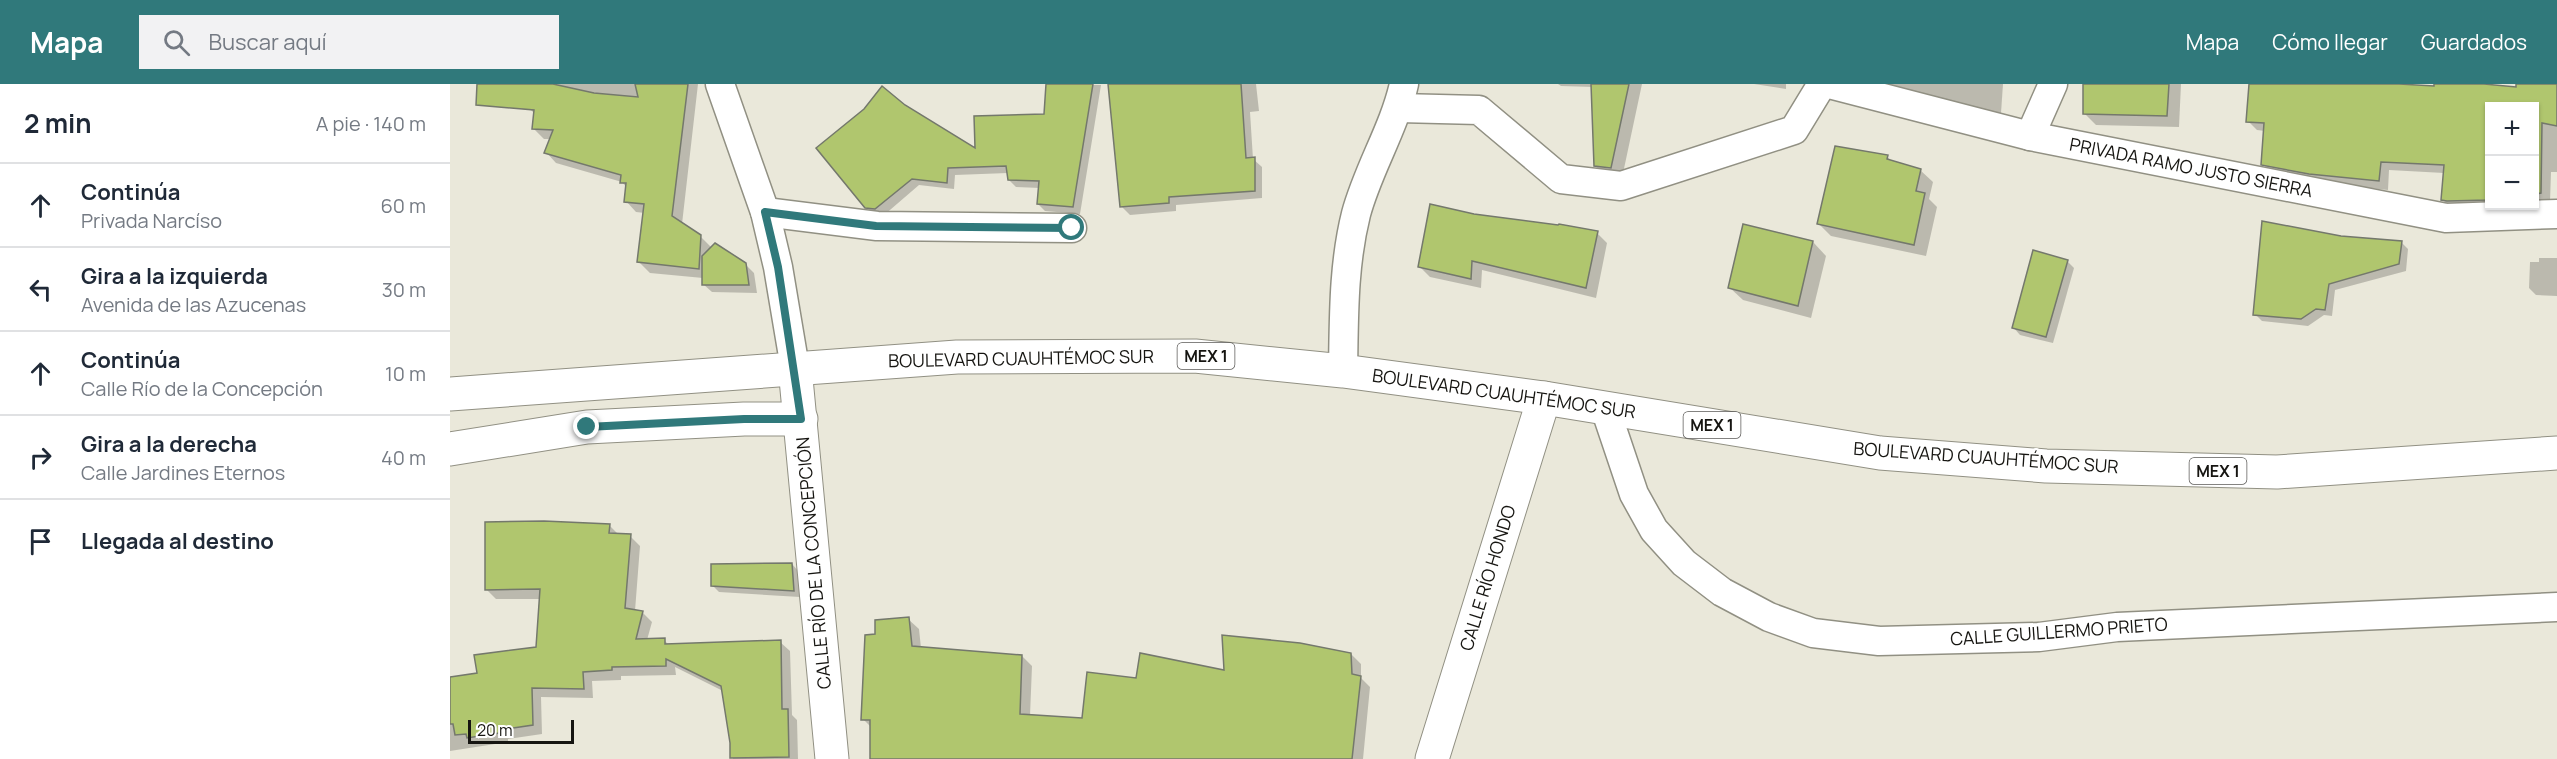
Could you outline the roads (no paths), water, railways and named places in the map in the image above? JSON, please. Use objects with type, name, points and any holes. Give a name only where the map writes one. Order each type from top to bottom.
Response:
[{"type":"main road","name":"BOULEVARD CUAUHTÉMOC SUR","points":[[450,394],[957,357],[1196,356],[1343,371],[1544,398],[1880,453],[2046,466],[2277,472],[2557,453]]},
{"type":"main road","name":"CALLE RÍO DE LA CONCEPCIÓN","points":[[795,368],[832,759]]},
{"type":"main road","name":"CALLE RÍO HONDO","points":[[1432,759],[1544,398]]},
{"type":"main road","points":[[450,449],[587,427],[744,419],[801,419]]},
{"type":"street","points":[[720,84],[765,212],[778,267],[795,368]]},
{"type":"street","points":[[1343,371],[1345,270],[1356,214],[1372,165],[1402,96],[1479,110],[1561,178],[1621,186],[1794,130],[1822,84]]},
{"type":"street","name":"PRIVADA RAMO JUSTO SIERRA","points":[[1829,84],[2030,136],[2446,218],[2557,214]]},
{"type":"street","points":[[2030,136],[2053,84]]},
{"type":"street","points":[[765,212],[876,226],[1072,228]]},
{"type":"street","name":"CALLE GUILLERMO PRIETO","points":[[1605,408],[1634,494],[1654,530],[1684,563],[1722,592],[1769,617],[1813,633],[1879,641],[2039,637],[2117,627],[2557,607]]}]
